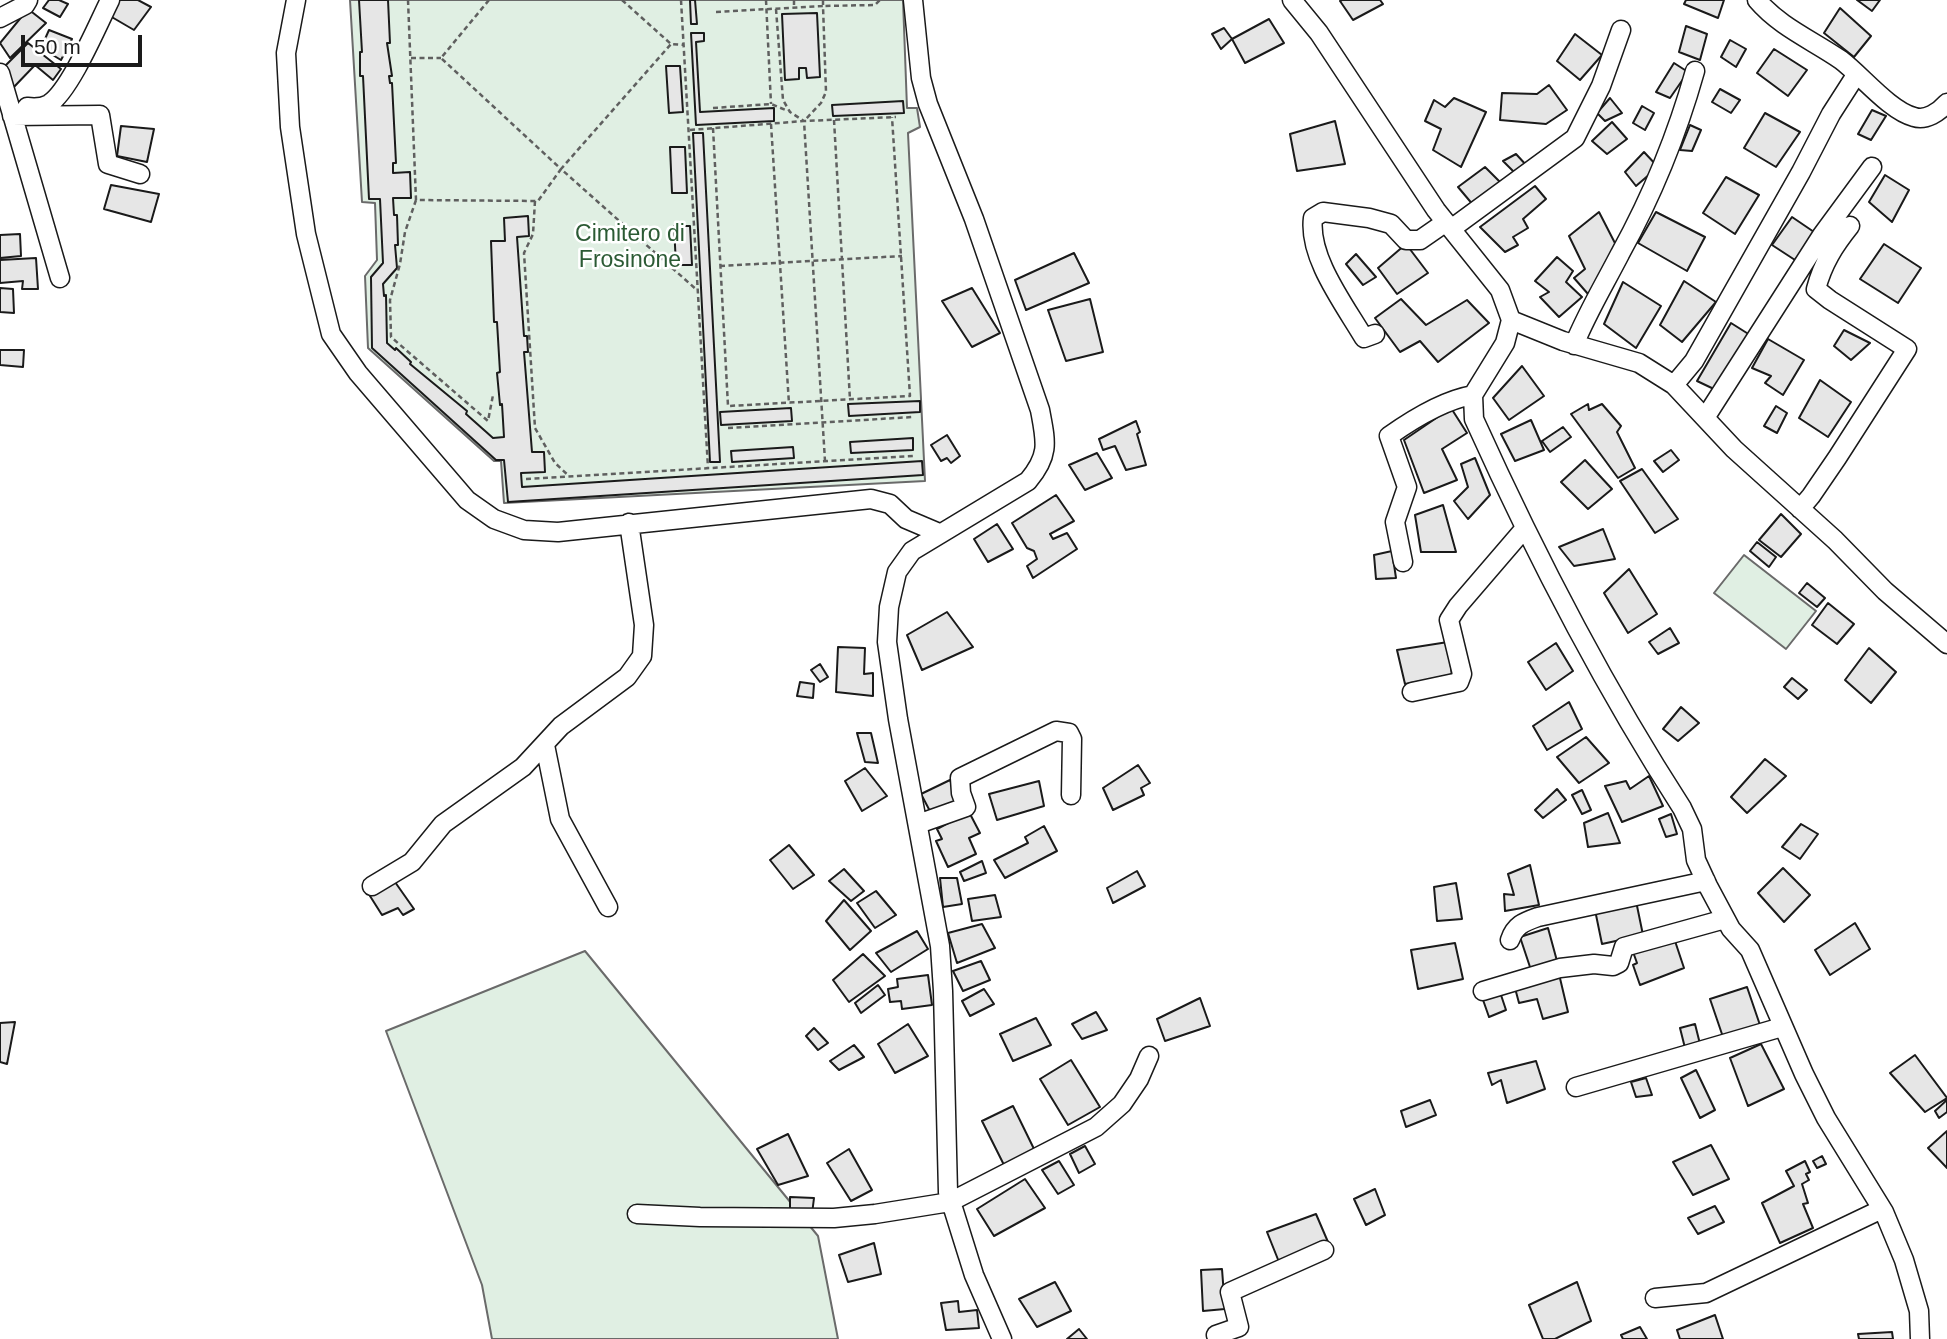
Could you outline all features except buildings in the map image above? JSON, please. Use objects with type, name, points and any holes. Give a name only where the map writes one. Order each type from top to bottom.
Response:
[{"type":"street","points":[[0,18],[25,5],[28,0]]},
{"type":"street","points":[[10,108],[38,108],[49,103],[63,90],[110,0]]},
{"type":"street","points":[[296,0],[286,52],[290,127],[306,234],[331,334],[358,373],[467,500],[494,519],[524,530],[558,532],[872,499],[890,504],[906,519],[939,533]]},
{"type":"street","points":[[914,0],[922,78],[928,104],[974,219],[1040,410],[1045,442],[1041,465],[1028,481],[912,551],[897,572],[889,607],[887,642],[940,946],[950,1202],[974,1275],[1002,1339]]},
{"type":"street","points":[[1292,0],[1320,33],[1448,225],[1500,290],[1511,320],[1505,343],[1472,396],[1474,419],[1525,528],[1599,670],[1687,818],[1692,829],[1696,860],[1731,929],[1749,950],[1826,1118],[1882,1209],[1908,1272],[1919,1311],[1920,1339]]},
{"type":"street","points":[[1757,0],[1769,14],[1843,62],[1906,114],[1917,119],[1930,116],[1947,103]]},
{"type":"street","points":[[1375,334],[1364,338],[1315,250],[1311,232],[1313,218],[1322,212],[1369,218],[1391,224],[1406,240],[1420,240],[1448,225],[1575,138],[1601,86],[1621,30]]},
{"type":"street","points":[[1574,345],[1588,310],[1621,253],[1664,165],[1695,71]]},
{"type":"street","points":[[0,73],[60,278]]},
{"type":"street","points":[[1674,385],[1700,351],[1831,114],[1856,75]]},
{"type":"street","points":[[10,108],[100,115],[108,164],[139,174]]},
{"type":"street","points":[[1705,418],[1822,235],[1872,167]]},
{"type":"street","points":[[1800,509],[1837,458],[1907,349],[1816,289],[1833,246],[1850,226]]},
{"type":"street","points":[[1511,320],[1574,345],[1639,363],[1674,385],[1734,449],[1835,540],[1885,591],[1947,644]]},
{"type":"street","points":[[1403,562],[1395,522],[1398,506],[1407,487],[1389,436],[1458,398],[1472,396]]},
{"type":"street","points":[[903,563],[907,536],[906,519]]},
{"type":"street","points":[[372,886],[412,862],[443,824],[523,767],[561,726],[627,677],[642,656],[644,625],[629,523]]},
{"type":"street","points":[[1412,692],[1459,681],[1462,674],[1449,620],[1525,528]]},
{"type":"street","points":[[918,824],[966,807],[961,793],[961,778],[1056,731],[1069,733],[1072,739],[1071,795]]},
{"type":"street","points":[[545,745],[560,819],[608,907]]},
{"type":"street","points":[[1510,940],[1521,923],[1538,917],[1706,881]]},
{"type":"street","points":[[1483,991],[1560,968],[1594,964],[1613,966],[1619,962],[1625,947],[1726,919]]},
{"type":"street","points":[[1577,1087],[1782,1027]]},
{"type":"street","points":[[637,1214],[834,1217],[875,1214],[950,1202],[1096,1127],[1122,1104],[1139,1079],[1149,1056]]},
{"type":"street","points":[[1655,1298],[1706,1293],[1882,1209]]},
{"type":"street","points":[[1218,1339],[1216,1335],[1239,1327],[1230,1292],[1324,1250]]},
{"type":"path","points":[[408,0],[416,200],[405,232],[390,300],[391,337],[488,421],[493,395]]},
{"type":"path","points":[[441,58],[489,0]]},
{"type":"path","points":[[622,0],[671,44],[684,45]]},
{"type":"path","points":[[681,0],[708,468]]},
{"type":"path","points":[[765,0],[771,104]]},
{"type":"path","points":[[794,0],[794,7]]},
{"type":"path","points":[[822,0],[826,92],[821,103],[804,121],[825,461]]},
{"type":"path","points":[[854,0],[855,5]]},
{"type":"path","points":[[716,12],[875,5],[880,0]]},
{"type":"path","points":[[776,8],[783,100],[790,112]]},
{"type":"path","points":[[416,200],[538,201],[561,169],[671,44]]},
{"type":"path","points":[[411,58],[441,58],[698,291]]},
{"type":"path","points":[[713,108],[771,104],[804,121]]},
{"type":"path","points":[[689,130],[712,128],[771,124],[804,121],[894,117],[910,396],[728,406],[712,128]]},
{"type":"path","points":[[834,120],[850,400]]},
{"type":"path","points":[[771,124],[789,404]]},
{"type":"path","points":[[535,201],[533,234],[524,253],[535,428],[555,463],[569,476]]},
{"type":"path","points":[[720,266],[902,256]]},
{"type":"path","points":[[728,428],[913,417]]},
{"type":"path","points":[[526,479],[913,456]]},
{"type":"green space","name":"Cimitero di Frosinone","points":[[350,0],[903,0],[907,108],[917,108],[920,127],[908,133],[925,481],[504,503],[501,461],[494,461],[368,348],[365,276],[377,260],[375,203],[362,202]]},
{"type":"green space","points":[[1744,555],[1816,611],[1786,649],[1714,593]]},
{"type":"green space","points":[[585,951],[818,1236],[838,1339],[492,1339],[482,1285],[386,1031]]}]
